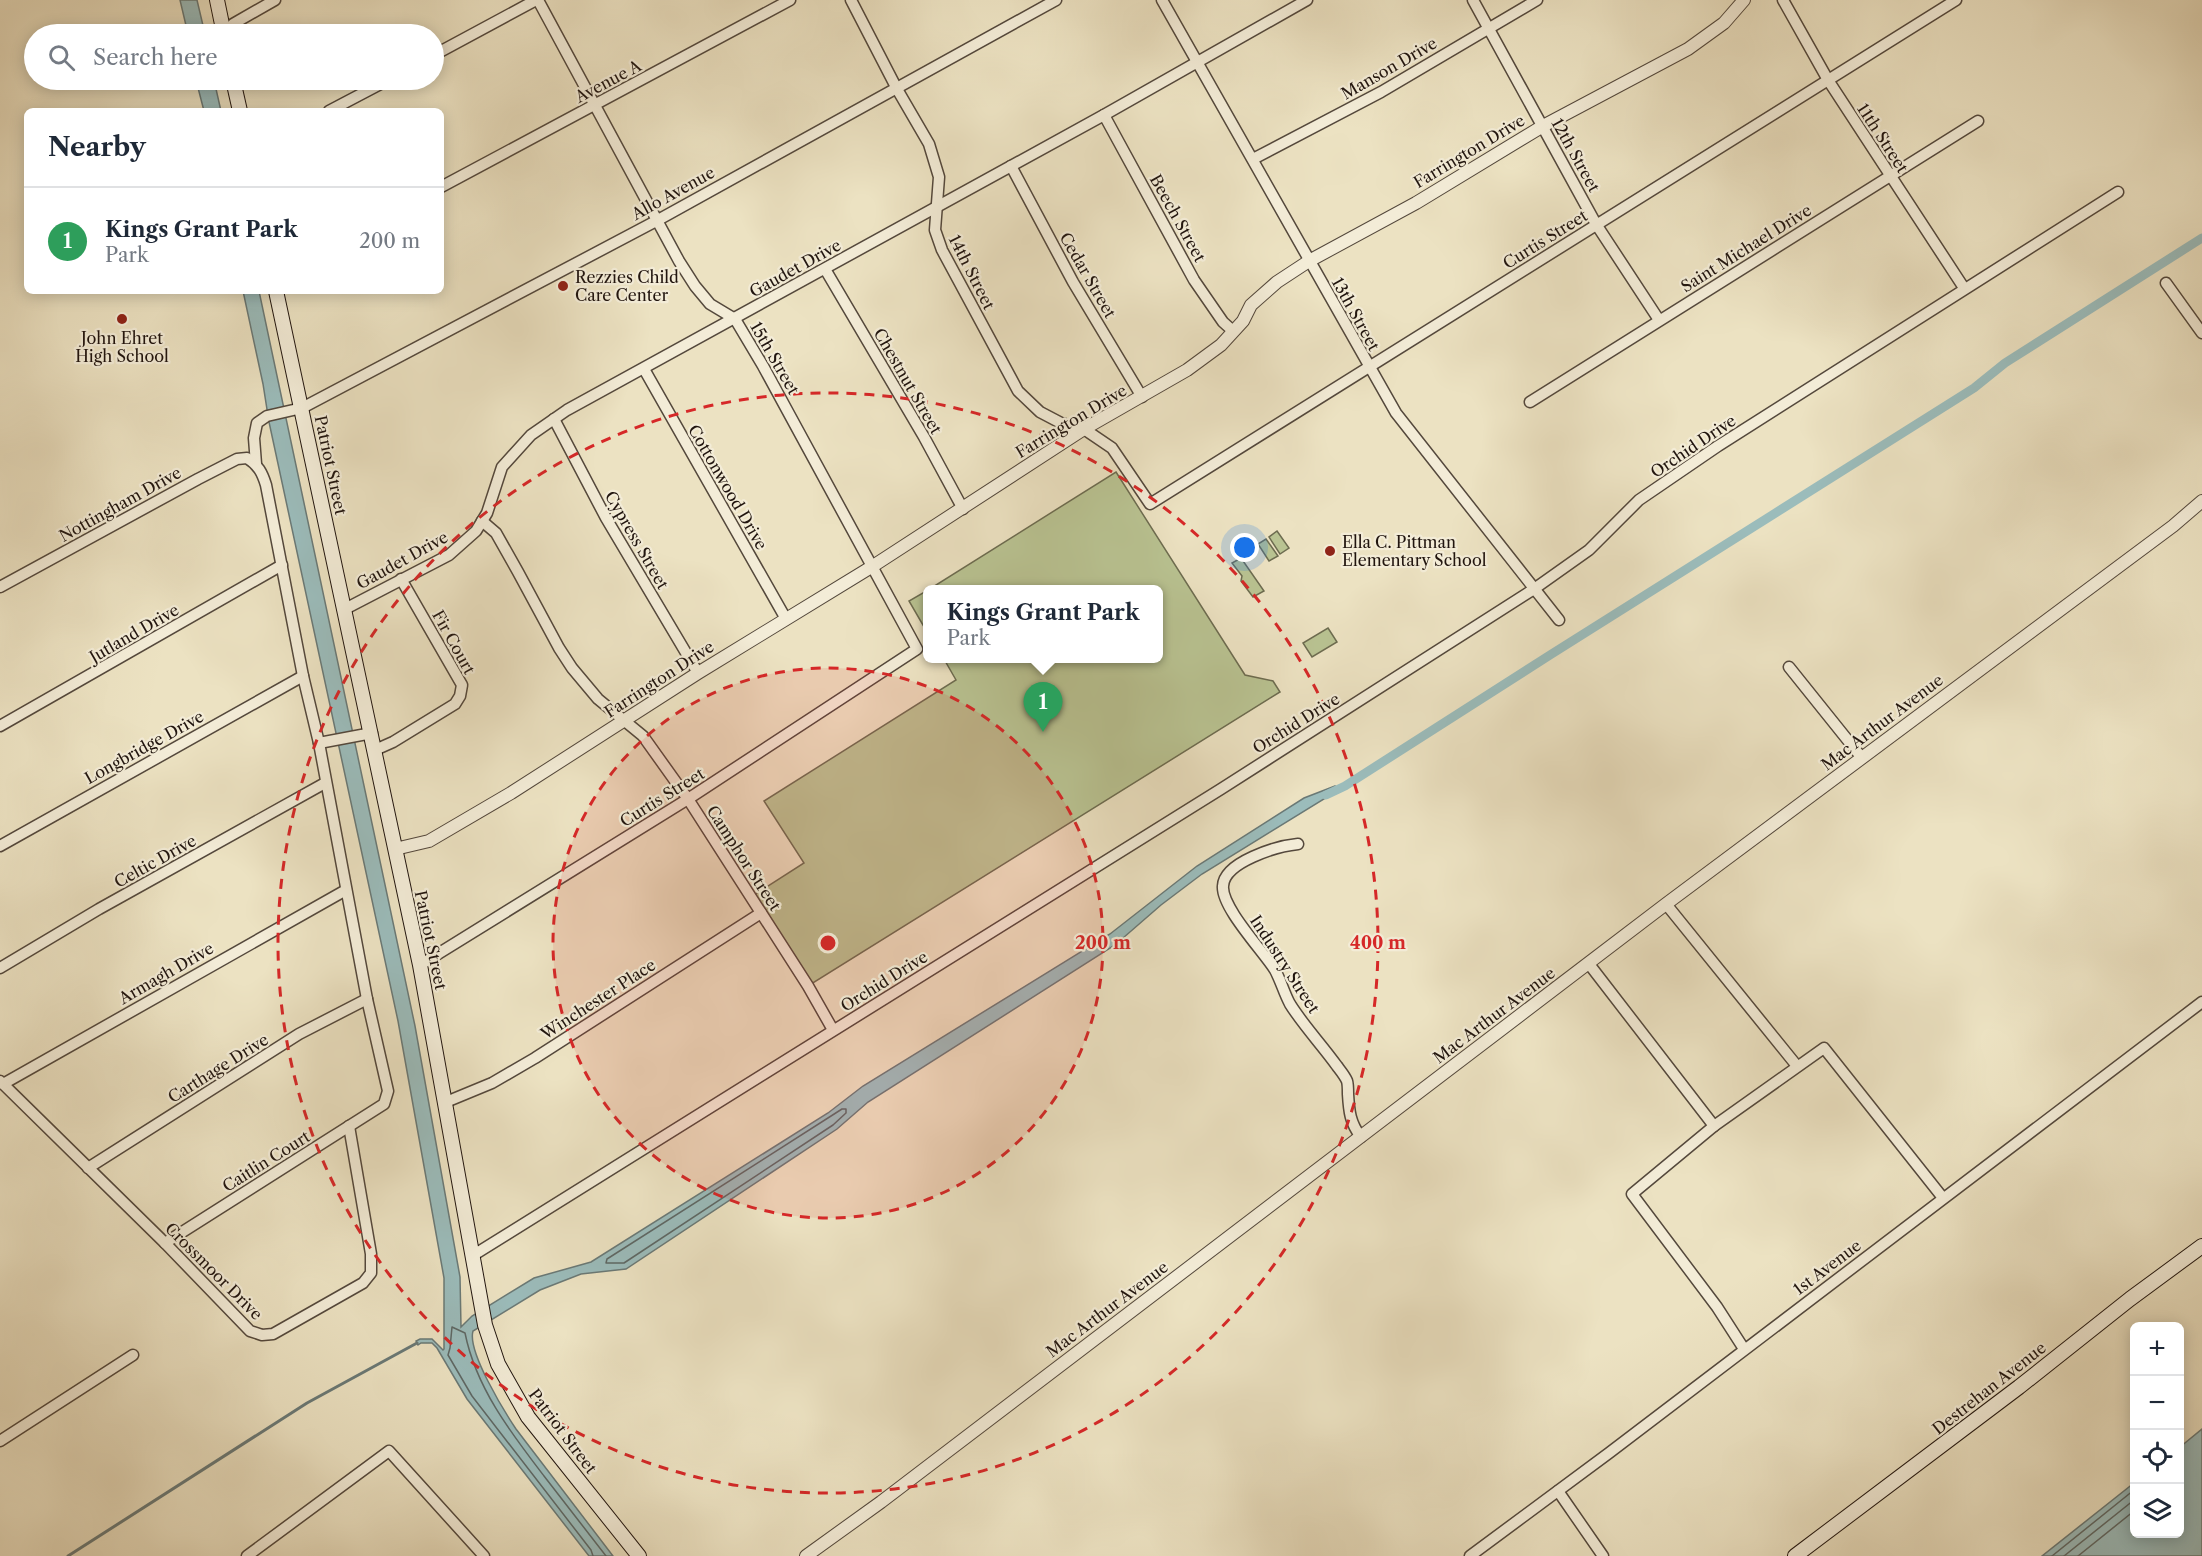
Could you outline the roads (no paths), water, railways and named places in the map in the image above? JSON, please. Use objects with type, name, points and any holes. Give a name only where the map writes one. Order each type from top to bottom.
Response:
[{"type":"main road","points":[[217,0],[222,24]]},
{"type":"main road","points":[[235,90],[239,108]]},
{"type":"main road","name":"Patriot Street","points":[[277,294],[296,410],[345,609],[368,734],[375,750],[420,965],[485,1325],[498,1364],[528,1417],[639,1556]]},
{"type":"main road","name":"Destrehan Avenue","points":[[1795,1556],[2202,1246]]},
{"type":"street","points":[[233,24],[275,0]]},
{"type":"street","points":[[444,50],[537,0]]},
{"type":"street","name":"15th Street","points":[[537,0],[679,261],[695,286],[711,304],[735,319],[763,366],[917,649]]},
{"type":"street","name":"Avenue A","points":[[444,186],[790,0]]},
{"type":"street","name":"14th Street","points":[[850,0],[928,144],[939,177],[935,230],[942,250],[1018,391],[1040,412],[1061,423],[1084,429],[1112,448],[1150,504]]},
{"type":"street","name":"Allo Avenue","points":[[256,464],[254,438],[257,423],[267,416],[296,410],[658,220],[1056,0]]},
{"type":"street","name":"13th Street","points":[[1162,0],[1396,413],[1559,620]]},
{"type":"street","name":"Gaudet Drive","points":[[345,609],[449,555],[476,531],[487,513],[502,466],[531,435],[554,419],[1307,0]]},
{"type":"street","name":"12th Street","points":[[1473,0],[1596,224],[1659,320]]},
{"type":"street","name":"Manson Drive","points":[[1253,159],[1381,92],[1537,0]]},
{"type":"street","name":"Farrington Drive","points":[[395,849],[417,845],[440,835],[511,793],[698,673],[963,509],[1084,429],[1187,370],[1221,345],[1243,321],[1251,305],[1277,282],[1309,261],[1416,203],[1543,126],[1688,49],[1724,23],[1744,0]]},
{"type":"street","name":"11th Street","points":[[1783,0],[1828,80],[1964,288]]},
{"type":"street","name":"Curtis Street","points":[[1150,504],[1956,0]]},
{"type":"street","points":[[335,108],[369,90]]},
{"type":"street","name":"Beech Street","points":[[1104,115],[1194,280],[1223,322],[1233,331]]},
{"type":"street","name":"Saint Michael Drive","points":[[1530,402],[1978,121]]},
{"type":"street","name":"Cedar Street","points":[[1011,166],[1073,282],[1142,397]]},
{"type":"street","name":"Orchid Drive","points":[[472,1256],[1221,789],[1534,589],[1589,550],[1639,500],[1718,446],[2118,192]]},
{"type":"street","name":"Chestnut Street","points":[[825,269],[924,437],[963,509]]},
{"type":"street","points":[[2166,283],[2202,333]]},
{"type":"street","name":"Cottonwood Drive","points":[[644,369],[786,619]]},
{"type":"street","name":"Cypress Street","points":[[554,419],[606,518],[698,673]]},
{"type":"street","name":"Nottingham Drive","points":[[0,587],[237,459],[247,458],[256,464]]},
{"type":"street","points":[[256,464],[266,485],[303,676],[319,743],[367,999]]},
{"type":"street","name":"Mac Arthur Avenue","points":[[806,1556],[881,1502],[1666,904],[2173,526],[2202,501]]},
{"type":"street","name":"Camphor Street","points":[[482,521],[501,543],[572,668],[598,699],[643,736],[688,799],[808,986],[833,1030]]},
{"type":"street","name":"Jutland Drive","points":[[0,726],[282,565]]},
{"type":"street","name":"Fir Court","points":[[375,750],[393,742],[454,704],[460,696],[462,685],[401,579]]},
{"type":"street","name":"Curtis Street","points":[[420,965],[688,799],[917,649]]},
{"type":"street","points":[[1789,667],[1862,758]]},
{"type":"street","name":"Longbridge Drive","points":[[0,846],[303,676]]},
{"type":"street","points":[[319,743],[368,734]]},
{"type":"street","name":"Celtic Drive","points":[[0,968],[99,909],[326,783]]},
{"type":"street","name":"Industry Street","points":[[1298,844],[1264,852],[1234,868],[1225,876],[1222,887],[1224,897],[1275,970],[1290,1004],[1347,1081],[1350,1116],[1353,1126],[1361,1137]]},
{"type":"street","name":"Armagh Drive","points":[[1,1083],[346,890]]},
{"type":"street","points":[[1666,904],[1797,1066]]},
{"type":"street","name":"Winchester Place","points":[[446,1102],[492,1083],[535,1058],[761,913]]},
{"type":"street","points":[[1589,964],[1714,1126]]},
{"type":"street","name":"Caitlin Court","points":[[165,1243],[384,1104],[388,1091],[367,999]]},
{"type":"street","name":"Carthage Drive","points":[[88,1168],[299,1034],[367,999]]},
{"type":"street","name":"1st Avenue","points":[[1470,1556],[2202,1002]]},
{"type":"street","points":[[1744,1349],[1717,1307],[1632,1194],[1714,1126],[1824,1048],[1943,1198]]},
{"type":"street","name":"Crossmoor Drive","points":[[1,1083],[165,1243],[250,1331],[262,1335],[273,1334],[288,1327],[369,1278],[372,1267],[349,1126]]},
{"type":"street","points":[[0,1441],[133,1355]]},
{"type":"street","points":[[247,1556],[389,1451],[484,1556]]},
{"type":"street","points":[[1558,1491],[1603,1556]]},
{"type":"water","points":[[180,0],[197,0],[203,24],[186,24]]},
{"type":"water","points":[[199,90],[216,90],[220,108],[203,108]]},
{"type":"water","points":[[244,294],[260,294],[415,1026],[460,1277],[461,1327],[472,1316],[534,1278],[591,1262],[828,1113],[863,1086],[1110,934],[1197,866],[1304,798],[1335,786],[1337,791],[1202,874],[1161,905],[1115,945],[868,1102],[837,1129],[626,1269],[581,1274],[540,1290],[473,1331],[473,1340],[481,1366],[510,1420],[613,1556],[589,1556],[467,1399],[437,1348],[432,1343],[418,1345],[416,1341],[432,1339],[444,1349],[444,1278],[398,1021],[269,422]]},
{"type":"water","points":[[2202,1429],[2202,1556],[2042,1556],[2130,1486],[2130,1538],[2184,1538],[2184,1444]]},
{"type":"waterway","points":[[1326,795],[1345,786],[1974,388],[2005,363],[2202,238]]},
{"type":"waterway","points":[[68,1556],[307,1403],[417,1343]]},
{"type":"place","name":"Rezzies Child Care Center","points":[[563,286]]},
{"type":"place","name":"John Ehret High School","points":[[122,319]]},
{"type":"place","name":"Ella C. Pittman Elementary School","points":[[1330,551]]},
{"type":"place","name":"Kings Grant Park","points":[[1043,732]]}]
